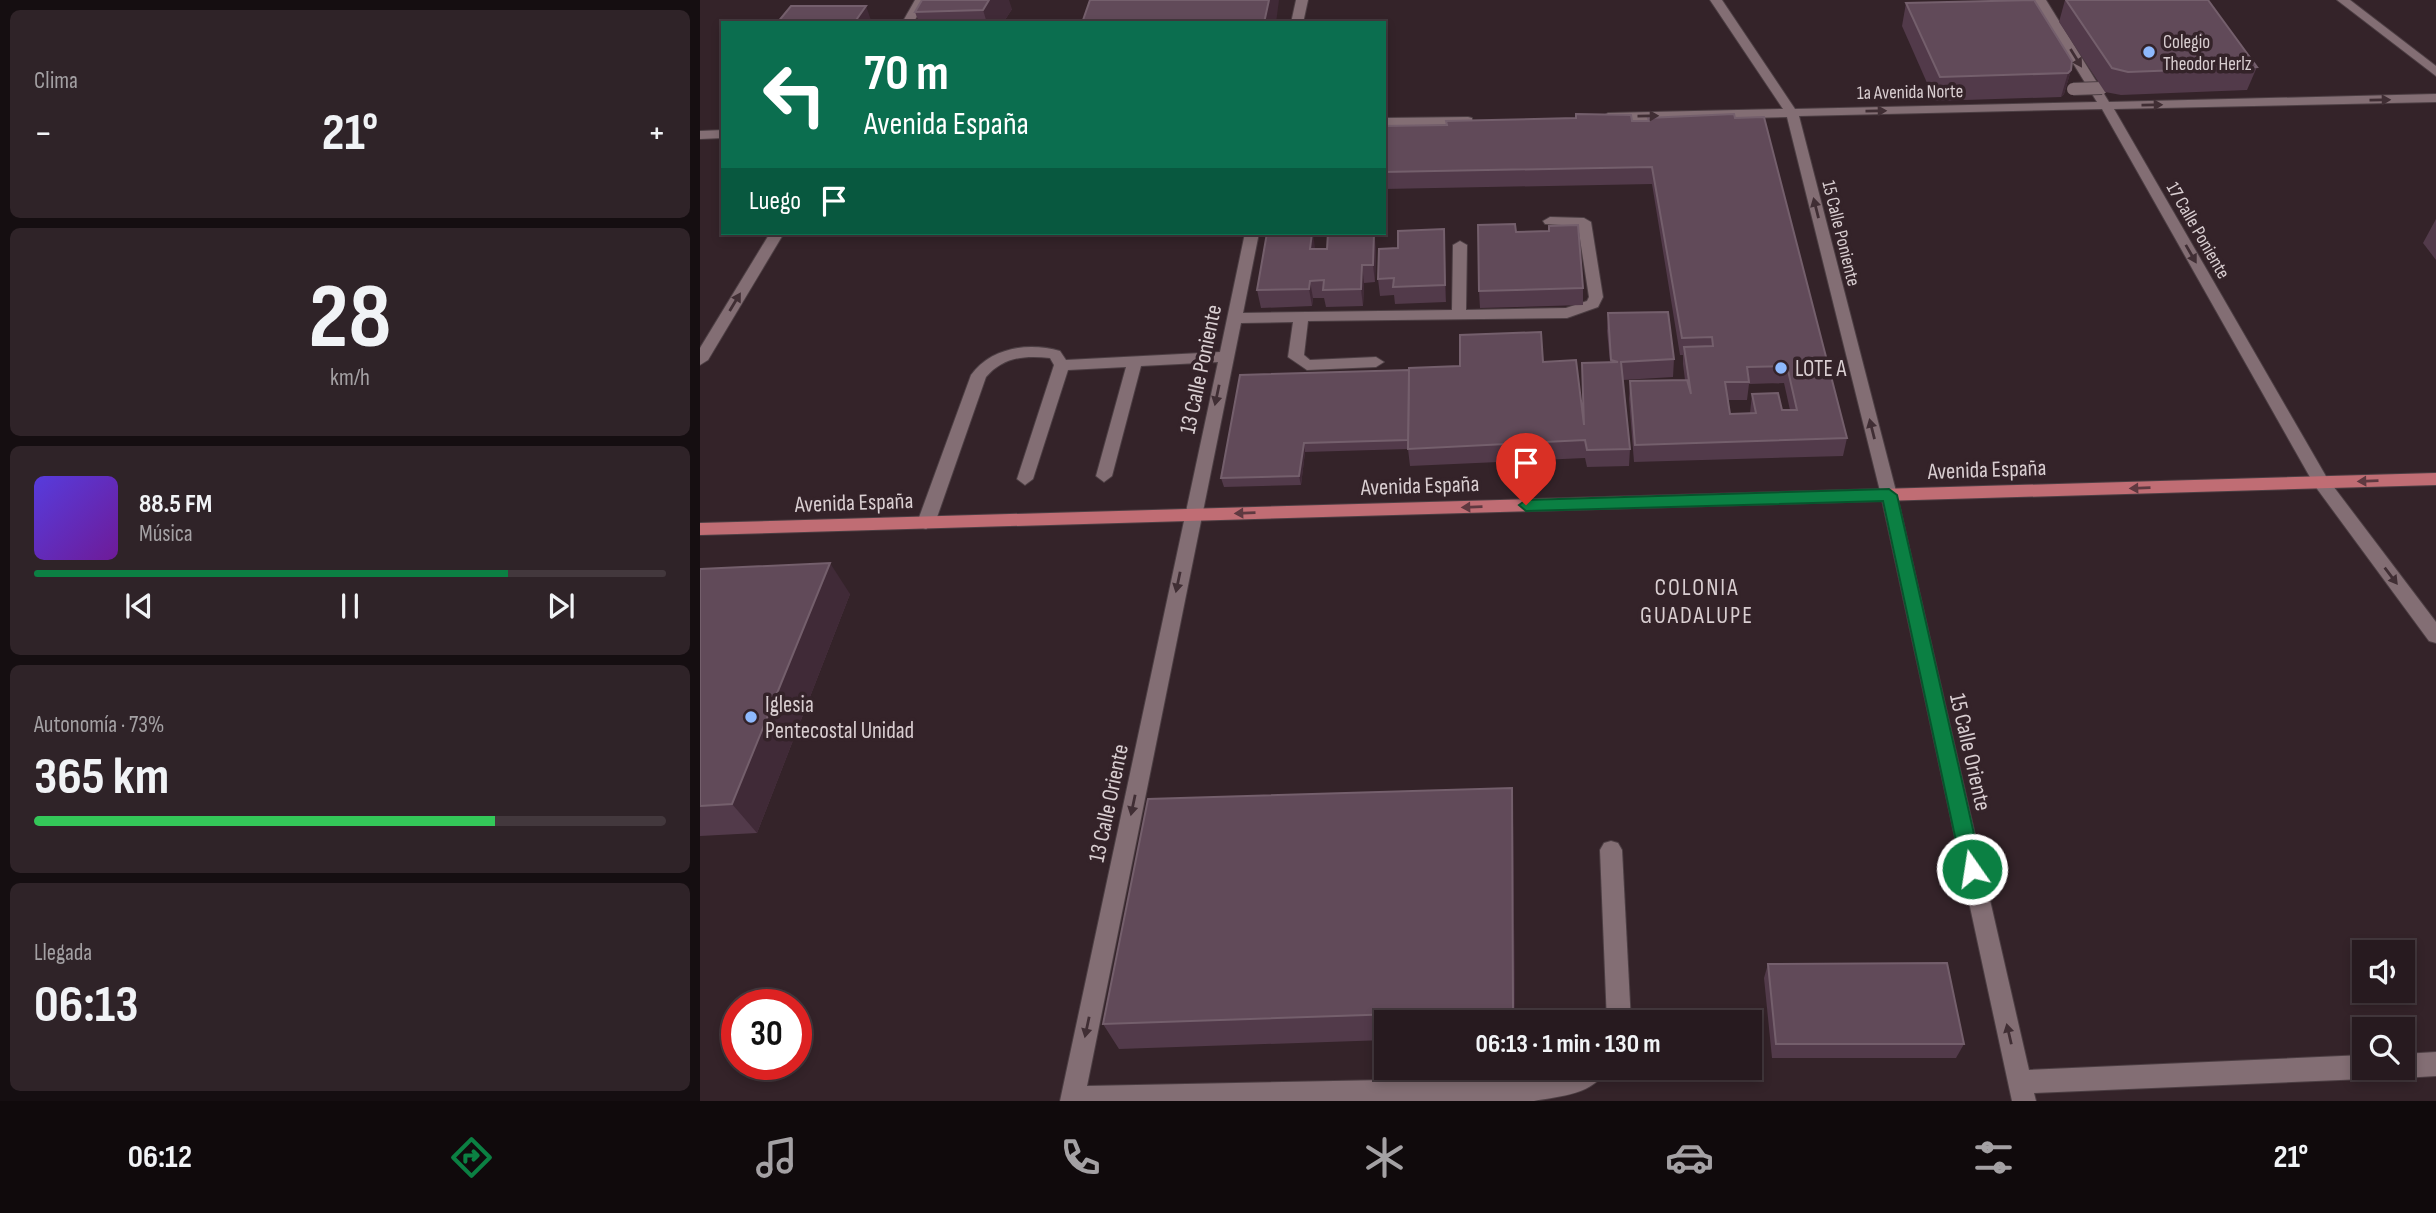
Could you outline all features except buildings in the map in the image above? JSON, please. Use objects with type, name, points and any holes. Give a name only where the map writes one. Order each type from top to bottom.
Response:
[{"type":"main road","name":"Avenida España","points":[[700,529],[2436,479]]},
{"type":"street","points":[[908,21],[921,0]]},
{"type":"street","points":[[1297,21],[1302,0]]},
{"type":"street","name":"15 Calle Poniente","points":[[1716,0],[1791,113],[1889,495]]},
{"type":"street","name":"17 Calle Poniente","points":[[2040,0],[2106,106],[2321,482],[2436,636]]},
{"type":"street","points":[[2343,0],[2436,72]]},
{"type":"street","points":[[2066,89],[2102,88]]},
{"type":"street","name":"1a Avenida Norte","points":[[1588,118],[2436,98]]},
{"type":"street","points":[[1386,122],[1479,120]]},
{"type":"street","points":[[700,135],[721,134]]},
{"type":"street","points":[[1233,318],[1567,313],[1593,304],[1596,297],[1584,222],[1550,221]]},
{"type":"street","points":[[700,360],[776,235]]},
{"type":"street","name":"13 Calle Poniente","points":[[1192,515],[1252,235]]},
{"type":"street","points":[[1459,315],[1460,245]]},
{"type":"street","points":[[1301,317],[1296,357],[1299,362],[1307,365],[1376,362]]},
{"type":"street","points":[[926,523],[979,375],[991,359],[1014,353],[1055,354],[1062,365],[1026,479]]},
{"type":"street","points":[[1062,365],[1225,358]]},
{"type":"street","points":[[1104,476],[1135,361]]},
{"type":"street","name":"15 Calle Oriente","points":[[1889,495],[2022,1091]]},
{"type":"street","name":"13 Calle Oriente","points":[[1073,1100],[1192,515]]},
{"type":"street","points":[[1611,850],[1618,1010]]},
{"type":"street","points":[[2415,1065],[2436,1064]]},
{"type":"street","points":[[2022,1091],[2352,1068]]},
{"type":"street","points":[[1073,1100],[1534,1089],[1578,1080]]},
{"type":"place","name":"Colegio Theodor Herlz","points":[[2149,52]]},
{"type":"place","name":"LOTE A","points":[[1781,368]]},
{"type":"place","name":"Iglesia Pentecostal Unidad","points":[[751,717]]},
{"type":"district","name":"COLONIA GUADALUPE","points":[[1697,601]]},
{"type":"route","points":[[1526,505],[1889,495],[1972,869]]}]
